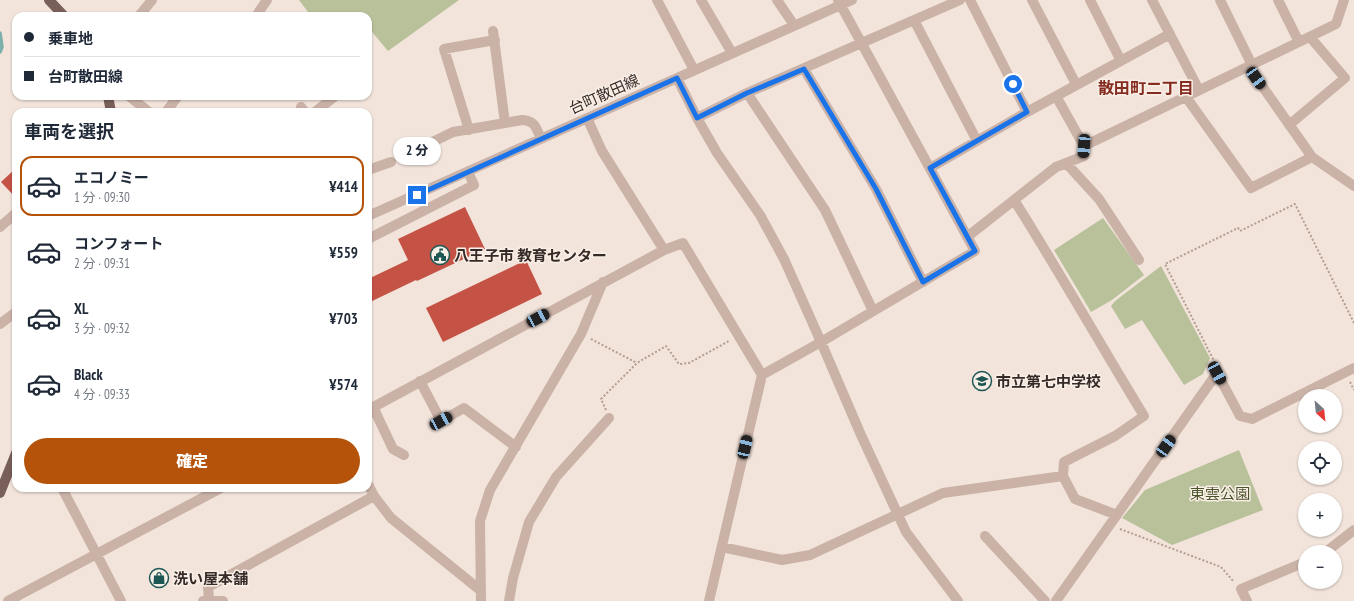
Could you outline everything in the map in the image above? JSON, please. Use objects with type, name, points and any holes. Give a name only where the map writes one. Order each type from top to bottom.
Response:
[{"type":"main road","points":[[53,1],[61,12]]},
{"type":"main road","points":[[0,493],[12,463]]},
{"type":"street","points":[[142,12],[152,0]]},
{"type":"street","points":[[259,12],[267,0]]},
{"type":"street","points":[[657,0],[694,70]]},
{"type":"street","points":[[701,0],[732,53]]},
{"type":"street","points":[[777,0],[794,25]]},
{"type":"street","name":"台町散田線","points":[[372,214],[794,25],[839,2],[852,0]]},
{"type":"street","points":[[697,118],[747,93],[960,0]]},
{"type":"street","points":[[970,0],[1027,112]]},
{"type":"street","points":[[1032,0],[1076,84]]},
{"type":"street","points":[[1090,0],[1121,61]]},
{"type":"street","points":[[1152,0],[1199,90]]},
{"type":"street","points":[[1220,0],[1250,66],[1312,157],[1354,186]]},
{"type":"street","points":[[1278,0],[1299,42]]},
{"type":"street","points":[[1084,146],[1336,24],[1342,1]]},
{"type":"street","points":[[762,375],[975,251],[839,2]]},
{"type":"street","points":[[914,20],[977,141]]},
{"type":"street","points":[[930,168],[1076,84],[1170,34]]},
{"type":"street","points":[[469,130],[444,49],[494,35],[505,123]]},
{"type":"street","points":[[1290,125],[1345,78],[1310,37]]},
{"type":"street","points":[[804,69],[876,189],[923,282]]},
{"type":"street","points":[[677,78],[717,153],[760,215],[784,259],[861,435],[906,532],[958,601]]},
{"type":"street","points":[[747,93],[825,210],[873,311]]},
{"type":"street","points":[[967,237],[1056,167],[1084,156],[1084,146],[1056,96]]},
{"type":"street","points":[[1186,97],[1251,188],[1312,157]]},
{"type":"street","points":[[133,100],[144,108]]},
{"type":"street","points":[[320,108],[330,100]]},
{"type":"street","points":[[587,118],[602,151],[664,250]]},
{"type":"street","points":[[416,150],[453,132],[522,120],[529,120],[534,124],[541,139]]},
{"type":"street","points":[[372,169],[391,162]]},
{"type":"street","points":[[1066,163],[1099,199],[1139,260]]},
{"type":"street","points":[[372,237],[474,185],[468,172]]},
{"type":"street","points":[[1014,200],[1057,269],[1144,416],[1115,436],[1064,462],[1063,476],[1075,499],[1117,515]]},
{"type":"street","points":[[0,227],[12,216]]},
{"type":"street","points":[[372,407],[603,282],[664,250],[683,243],[762,375],[709,601]]},
{"type":"street","points":[[481,601],[480,521],[490,490],[581,334],[603,282]]},
{"type":"street","points":[[0,324],[12,315]]},
{"type":"street","points":[[1056,601],[1217,373],[1240,416],[1252,419],[1354,368]]},
{"type":"street","points":[[420,381],[441,421],[464,408],[516,447]]},
{"type":"street","points":[[372,410],[393,449],[404,455]]},
{"type":"street","points":[[509,601],[513,578],[529,522],[556,476],[609,418]]},
{"type":"street","points":[[722,547],[782,560],[810,555],[943,493],[1063,476]]},
{"type":"street","points":[[64,492],[121,601]]},
{"type":"street","points":[[8,601],[213,492]]},
{"type":"street","points":[[372,492],[391,518],[480,590]]},
{"type":"street","points":[[223,601],[206,601],[208,587],[374,496]]},
{"type":"street","points":[[1335,545],[1354,530]]},
{"type":"street","points":[[986,536],[1045,601]]},
{"type":"street","points":[[1247,601],[1240,588],[1298,565]]},
{"type":"path","points":[[1217,373],[1219,370],[1165,264],[1238,228],[1240,231],[1295,204],[1354,323]]},
{"type":"path","points":[[581,334],[637,363]]},
{"type":"path","points":[[609,418],[601,399],[637,363],[666,346],[679,364],[689,363],[739,336]]},
{"type":"path","points":[[1110,525],[1221,567],[1240,588]]},
{"type":"green space","points":[[299,0],[459,0],[388,51],[372,32],[372,12],[308,12]]},
{"type":"green space","points":[[1103,218],[1144,275],[1112,300],[1091,312],[1054,250]]},
{"type":"green space","points":[[1161,266],[1210,358],[1203,374],[1184,385],[1142,320],[1125,329],[1111,306],[1115,301]]},
{"type":"green space","name":"東雲公園","points":[[1239,450],[1263,510],[1172,545],[1122,518],[1145,490]]},
{"type":"building","points":[[12,172],[12,194],[1,182]]},
{"type":"building","name":"八王子市 教育センター","points":[[465,207],[485,249],[372,301],[372,277],[408,260],[398,239]]},
{"type":"building","points":[[526,260],[542,294],[443,342],[426,308]]},
{"type":"waterway","points":[[0,33],[2,47],[0,52]]},
{"type":"place","name":"八王子市 教育センター","points":[[440,255]]},
{"type":"place","name":"市立第七中学校","points":[[982,381]]},
{"type":"place","name":"洗い屋本舗","points":[[159,578]]},
{"type":"district","name":"散田町二丁目","points":[[1146,88]]},
{"type":"route","points":[[417,195],[677,78],[697,118],[747,93],[804,69],[876,189],[923,282],[975,251],[930,168],[1027,112],[1013,84]]}]
